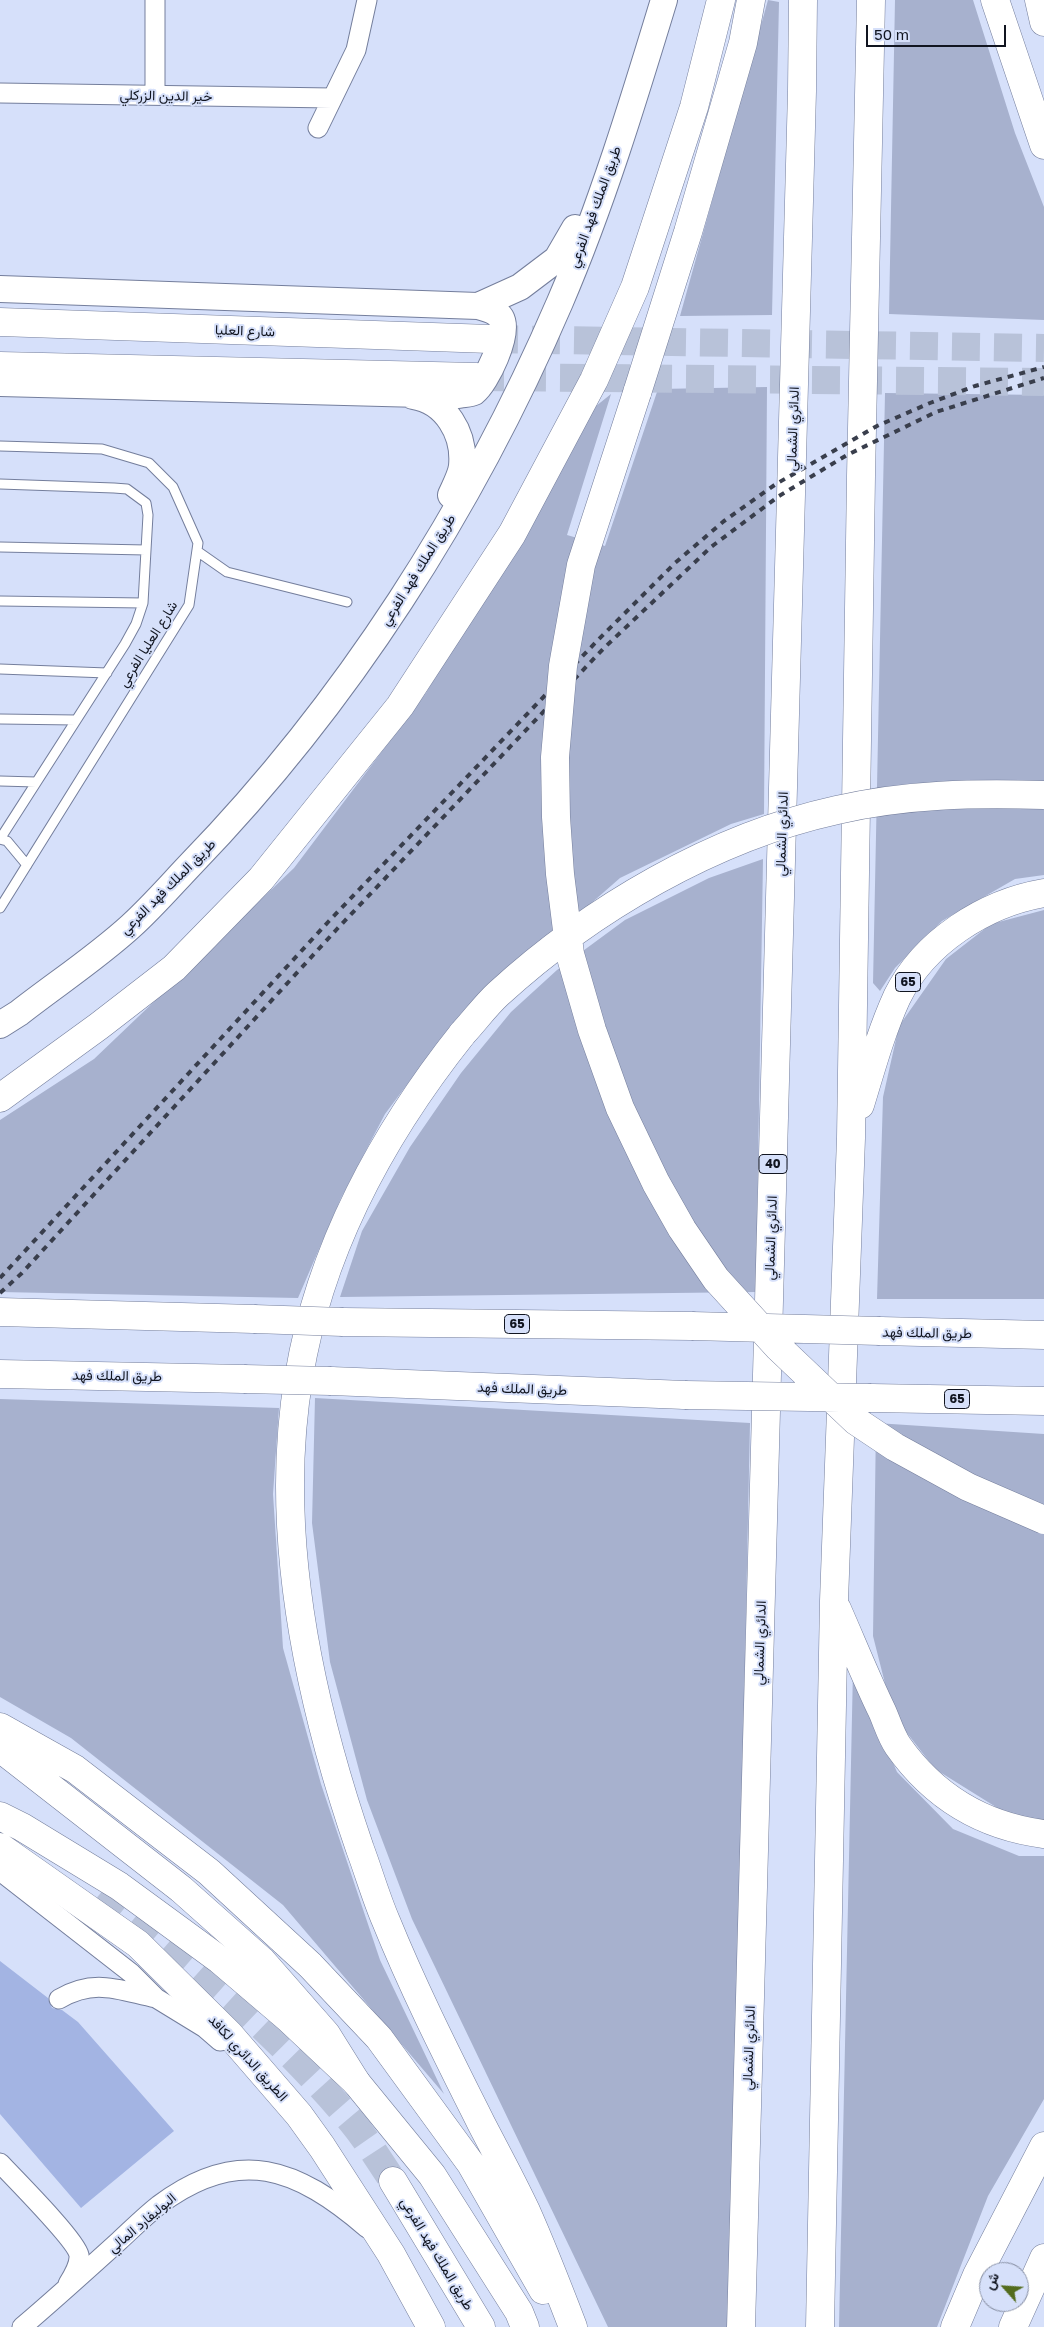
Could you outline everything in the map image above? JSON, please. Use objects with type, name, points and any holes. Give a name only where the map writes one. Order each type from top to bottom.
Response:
[{"type":"main road","points":[[0,1098],[99,1026],[174,968],[260,879],[400,706],[512,534],[594,380],[635,287],[694,107],[721,0]]},
{"type":"main road","points":[[751,0],[740,53],[688,232],[581,565],[563,666],[555,757],[559,865],[570,954],[598,1047],[620,1108],[656,1183],[682,1229],[716,1279],[778,1347],[856,1421],[895,1447],[968,1487],[1044,1520]]},
{"type":"main road","name":"الدائري الشمالي","points":[[741,2327],[803,0]]},
{"type":"main road","points":[[820,2327],[834,1601],[851,1138],[860,486],[871,0]]},
{"type":"main road","points":[[995,0],[1044,144]]},
{"type":"main road","points":[[1039,0],[1044,22]]},
{"type":"main road","name":"شارع العليا","points":[[0,322],[490,339]]},
{"type":"main road","points":[[0,366],[476,377]]},
{"type":"main road","points":[[573,2327],[526,2210],[437,2036],[385,1920],[338,1782],[311,1676],[295,1566],[289,1477],[298,1382],[314,1310],[333,1256],[374,1163],[431,1074],[463,1033],[497,995],[558,943],[638,890],[694,861],[753,836],[837,810],[910,798],[978,793],[1044,795]]},
{"type":"main road","name":"65","points":[[851,1138],[886,1022],[898,995],[920,965],[943,940],[970,921],[998,906],[1029,895],[1044,893]]},
{"type":"main road","name":"طريق الملك فهد","points":[[0,1312],[343,1322],[692,1326],[910,1334],[1044,1334]]},
{"type":"main road","name":"65","points":[[910,1334],[1044,1320]]},
{"type":"main road","name":"طريق الملك فهد","points":[[0,1374],[331,1381],[685,1395],[1044,1401]]},
{"type":"main road","points":[[995,1399],[1044,1411]]},
{"type":"main road","points":[[834,1601],[897,1745],[923,1776],[952,1801],[982,1818],[1016,1830],[1044,1834]]},
{"type":"main road","points":[[0,1727],[74,1770],[209,1872],[310,1965],[380,2038],[471,2164],[564,2327]]},
{"type":"main road","points":[[0,1748],[181,1889],[262,1961],[326,2034],[356,2082],[432,2175],[519,2312],[525,2327]]},
{"type":"main road","points":[[0,1816],[119,1886],[220,1960],[288,2018],[356,2082]]},
{"type":"main road","name":"الطريق الدائري لكافد","points":[[0,1847],[138,1944],[229,2034],[299,2115],[384,2242],[431,2327]]},
{"type":"main road","points":[[955,2327],[977,2275],[1044,2146]]},
{"type":"main road","name":"طريق الملك فهد الفرعي","points":[[393,2181],[481,2327]]},
{"type":"main road","points":[[1013,2327],[1044,2258]]},
{"type":"street","points":[[155,0],[155,96]]},
{"type":"street","points":[[318,128],[356,50],[367,0]]},
{"type":"street","name":"طريق الملك فهد الفرعي","points":[[0,1025],[19,1013],[130,926],[242,812],[295,749],[346,681],[431,552],[482,464],[560,302],[610,170],[664,0]]},
{"type":"street","name":"خير الدين الزركلي","points":[[0,93],[332,98]]},
{"type":"street","points":[[478,306],[520,287],[557,259],[610,170]]},
{"type":"street","points":[[0,289],[478,306],[494,311],[502,320],[503,335],[498,350],[481,384],[473,393],[459,395],[0,383]]},
{"type":"street","points":[[390,392],[427,398],[441,409],[455,426],[462,444],[462,467],[431,552]]},
{"type":"street","points":[[0,1871],[131,1973],[156,1998],[205,2028],[299,2115]]},
{"type":"street","points":[[59,1999],[74,1990],[100,1986],[156,1998]]},
{"type":"street","points":[[0,2162],[56,2223],[77,2250],[79,2257],[76,2272],[62,2293]]},
{"type":"street","name":"البوليفارد المالي","points":[[22,2327],[158,2206],[202,2180],[234,2171],[261,2171],[288,2176],[309,2185],[346,2210],[384,2242]]},
{"type":"lane","name":"شارع العليا الفرعي","points":[[0,446],[102,449],[149,463],[173,487],[198,543],[189,605],[0,908]]},
{"type":"lane","points":[[0,484],[127,489],[146,503],[148,515],[143,603],[136,624],[0,839],[7,841],[28,865]]},
{"type":"lane","points":[[0,547],[146,550]]},
{"type":"lane","points":[[197,551],[227,572],[347,602]]},
{"type":"lane","points":[[0,601],[143,603]]},
{"type":"lane","points":[[0,669],[106,673]]},
{"type":"lane","points":[[0,718],[76,720]]},
{"type":"lane","points":[[0,781],[36,782]]},
{"type":"shaded area","points":[[768,0],[779,2],[772,315],[680,316]]},
{"type":"shaded area","points":[[895,0],[973,0],[1015,133],[1044,207],[1044,320],[889,314]]},
{"type":"shaded area","points":[[767,387],[764,814],[731,824],[620,878],[451,1026],[385,1114],[341,1198],[298,1298],[0,1292],[0,1120],[94,1059],[294,868],[426,693],[596,406],[611,394],[567,535],[605,546],[658,389]]},
{"type":"shaded area","points":[[885,393],[1044,395],[1044,875],[1015,879],[942,921],[895,968],[880,991],[873,983]]},
{"type":"shaded area","points":[[763,859],[756,1292],[340,1297],[362,1231],[410,1147],[461,1073],[511,1012],[557,970],[625,920],[709,878]]},
{"type":"shaded area","points":[[1044,910],[1044,1299],[877,1299],[883,1097],[899,1026],[946,959],[991,924]]},
{"type":"shaded area","points":[[315,1398],[750,1423],[731,2327],[608,2327],[412,1919],[367,1800],[330,1662],[312,1523]]},
{"type":"shaded area","points":[[0,1399],[279,1408],[273,1494],[283,1648],[321,1784],[380,1960],[444,2094],[283,1905],[71,1738],[0,1697]]},
{"type":"shaded area","points":[[876,1423],[1044,1434],[1044,1820],[1012,1817],[935,1769],[893,1715],[873,1636]]},
{"type":"shaded area","points":[[853,1669],[897,1772],[953,1829],[1019,1856],[1044,1856],[1044,2099],[988,2196],[937,2327],[839,2327]]},
{"type":"building","points":[[0,1961],[48,1998],[52,2008],[62,2010],[78,2022],[174,2131],[81,2208],[0,2114]]},
{"type":"tunnel","points":[[490,339],[1044,348]]},
{"type":"tunnel","points":[[476,377],[1044,382]]},
{"type":"tunnel","points":[[104,1889],[202,1971],[295,2059],[352,2122],[393,2181]]},
{"type":"railway","points":[[0,1278],[329,921],[598,640],[675,563],[724,521],[776,484],[877,426],[975,386],[1044,367]]},
{"type":"railway","points":[[0,1293],[22,1273],[337,929],[604,648],[711,547],[779,496],[847,455],[936,412],[1044,378]]}]
